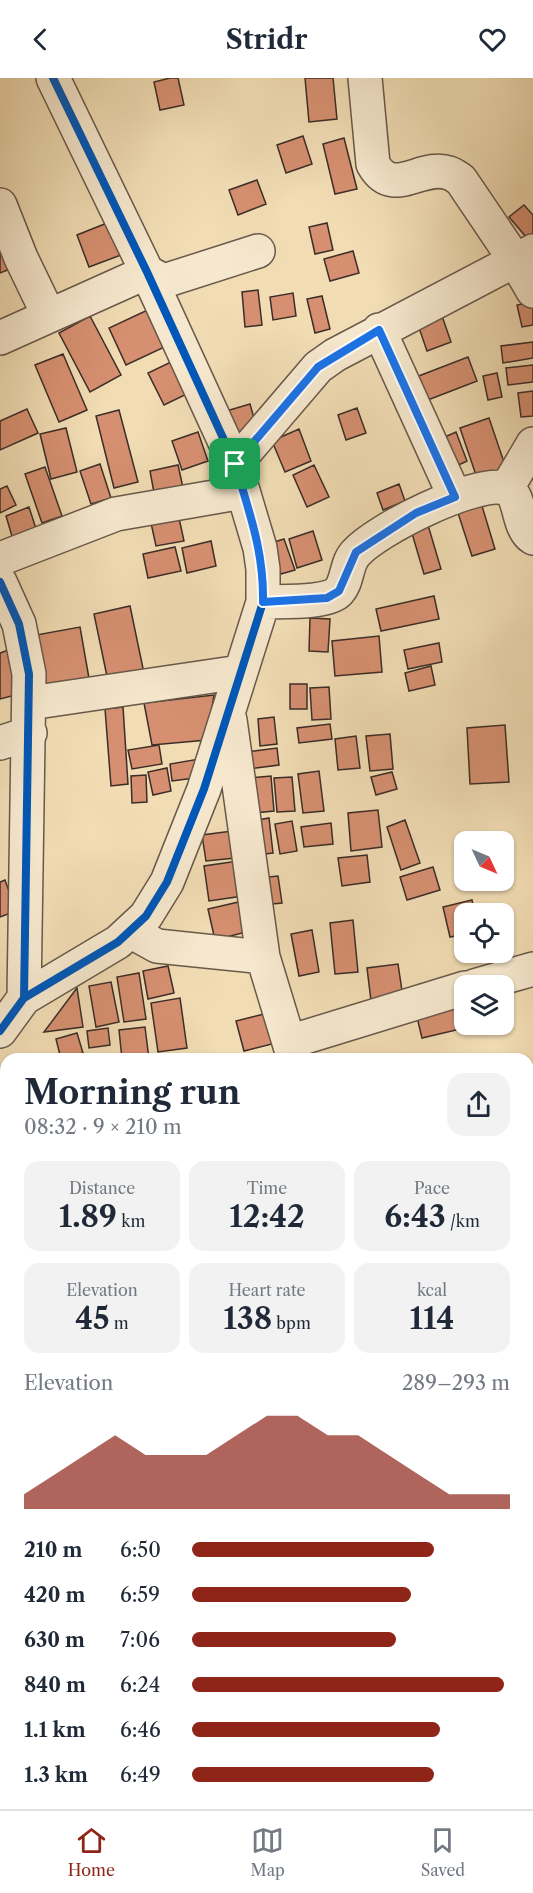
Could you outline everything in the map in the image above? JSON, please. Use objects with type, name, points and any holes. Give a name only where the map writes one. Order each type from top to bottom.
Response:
[{"type":"street","points":[[0,1031],[24,998],[118,942],[130,932],[146,916],[167,882],[204,789],[263,602],[264,569],[260,548],[239,478],[147,272],[53,78]]},
{"type":"street","points":[[365,78],[373,164],[379,175],[392,181],[434,172],[449,172],[461,180],[524,255],[533,291]]},
{"type":"street","points":[[0,205],[21,258],[49,316]]},
{"type":"street","points":[[147,272],[164,281],[258,251]]},
{"type":"street","points":[[0,559],[116,514],[239,478],[318,367],[379,330],[524,255]]},
{"type":"street","points":[[0,338],[147,272]]},
{"type":"street","points":[[379,330],[455,497]]},
{"type":"street","points":[[507,489],[533,444]]},
{"type":"street","points":[[263,602],[327,598],[339,591],[356,552],[416,513],[455,497],[497,488],[507,489],[514,495],[523,527],[533,538]]},
{"type":"street","points":[[0,582],[19,624],[26,650],[20,726],[24,998]]},
{"type":"street","points":[[20,726],[240,672]]},
{"type":"street","points":[[229,709],[263,957],[291,1051],[454,992]]},
{"type":"street","points":[[130,932],[157,946],[263,957]]},
{"type":"street","points":[[512,975],[533,969]]},
{"type":"building","points":[[178,78],[184,105],[160,110],[154,82]]},
{"type":"building","points":[[305,78],[333,78],[337,119],[309,122]]},
{"type":"building","points":[[303,136],[312,164],[286,173],[277,145]]},
{"type":"building","points":[[344,138],[357,189],[335,194],[323,144]]},
{"type":"building","points":[[257,180],[266,204],[238,215],[229,190]]},
{"type":"building","points":[[524,205],[533,215],[533,245],[509,217]]},
{"type":"building","points":[[117,219],[129,252],[89,267],[77,235]]},
{"type":"building","points":[[327,223],[333,250],[315,254],[309,227]]},
{"type":"building","points":[[8,249],[15,267],[0,273],[0,252]]},
{"type":"building","points":[[353,251],[359,273],[330,281],[324,259]]},
{"type":"building","points":[[258,290],[262,325],[245,327],[242,292]]},
{"type":"building","points":[[293,293],[296,316],[273,320],[270,297]]},
{"type":"building","points":[[322,296],[330,329],[315,333],[307,299]]},
{"type":"building","points":[[533,302],[533,325],[522,327],[517,305]]},
{"type":"building","points":[[154,307],[171,344],[126,365],[109,328]]},
{"type":"building","points":[[441,313],[451,342],[427,351],[417,322]]},
{"type":"building","points":[[90,316],[121,375],[90,392],[59,333]]},
{"type":"building","points":[[533,342],[533,358],[503,363],[501,346]]},
{"type":"building","points":[[63,354],[87,410],[59,422],[35,365]]},
{"type":"building","points":[[468,357],[477,381],[420,403],[411,379]]},
{"type":"building","points":[[173,361],[189,393],[164,405],[148,373]]},
{"type":"building","points":[[533,365],[533,382],[508,385],[506,368]]},
{"type":"building","points":[[497,373],[502,397],[488,400],[483,376]]},
{"type":"building","points":[[533,391],[533,416],[521,417],[518,393]]},
{"type":"building","points":[[250,404],[259,436],[233,444],[223,412]]},
{"type":"building","points":[[357,408],[366,433],[346,440],[338,415]]},
{"type":"building","points":[[27,409],[38,433],[0,450],[0,421]]},
{"type":"building","points":[[119,410],[138,482],[114,488],[96,416]]},
{"type":"building","points":[[489,418],[508,474],[479,484],[460,428]]},
{"type":"building","points":[[66,428],[77,472],[51,479],[40,434]]},
{"type":"building","points":[[299,429],[311,461],[285,472],[272,441]]},
{"type":"building","points":[[198,432],[208,461],[182,470],[172,441]]},
{"type":"building","points":[[456,432],[467,461],[450,469],[438,440]]},
{"type":"building","points":[[100,464],[111,498],[91,504],[80,471]]},
{"type":"building","points":[[178,465],[184,492],[155,498],[150,471]]},
{"type":"building","points":[[314,465],[329,497],[307,507],[293,475]]},
{"type":"building","points":[[45,467],[62,516],[42,523],[25,474]]},
{"type":"building","points":[[399,484],[405,501],[383,510],[377,493]]},
{"type":"building","points":[[7,486],[16,505],[0,513],[0,489]]},
{"type":"building","points":[[482,506],[495,549],[472,556],[458,513]]},
{"type":"building","points":[[29,507],[38,535],[14,543],[6,516]]},
{"type":"building","points":[[179,518],[184,541],[156,546],[151,523]]},
{"type":"building","points":[[428,525],[441,569],[424,574],[411,530]]},
{"type":"building","points":[[313,531],[322,560],[297,568],[289,539]]},
{"type":"building","points":[[284,539],[295,570],[281,574],[271,543]]},
{"type":"building","points":[[211,541],[216,566],[187,573],[182,548]]},
{"type":"building","points":[[175,547],[181,571],[148,578],[143,554]]},
{"type":"building","points":[[434,596],[439,619],[381,631],[376,609]]},
{"type":"building","points":[[130,606],[145,678],[109,686],[94,614]]},
{"type":"building","points":[[310,618],[330,619],[328,652],[309,651]]},
{"type":"building","points":[[80,627],[90,684],[46,691],[36,635]]},
{"type":"building","points":[[379,636],[382,672],[335,676],[332,641]]},
{"type":"building","points":[[439,643],[442,662],[408,669],[404,650]]},
{"type":"building","points":[[11,649],[23,693],[0,699],[0,653]]},
{"type":"building","points":[[431,666],[435,685],[409,691],[405,673]]},
{"type":"building","points":[[290,684],[307,684],[307,709],[290,709]]},
{"type":"building","points":[[329,687],[331,719],[312,720],[310,688]]},
{"type":"building","points":[[214,695],[207,740],[152,745],[144,703]]},
{"type":"building","points":[[123,707],[128,784],[111,786],[105,709]]},
{"type":"building","points":[[274,717],[277,744],[260,746],[258,719]]},
{"type":"building","points":[[330,724],[332,739],[299,743],[297,728]]},
{"type":"building","points":[[505,725],[509,782],[470,784],[467,728]]},
{"type":"building","points":[[390,734],[393,769],[370,771],[366,736]]},
{"type":"building","points":[[356,736],[360,768],[338,770],[335,739]]},
{"type":"building","points":[[159,745],[162,764],[132,769],[128,750]]},
{"type":"building","points":[[277,748],[279,765],[249,769],[247,752]]},
{"type":"building","points":[[199,759],[202,777],[172,781],[170,764]]},
{"type":"building","points":[[167,768],[171,791],[153,795],[148,772]]},
{"type":"building","points":[[319,771],[324,811],[303,813],[298,774]]},
{"type":"building","points":[[392,772],[397,789],[376,795],[371,777]]},
{"type":"building","points":[[146,775],[147,802],[132,803],[131,776]]},
{"type":"building","points":[[271,776],[274,811],[253,813],[250,778]]},
{"type":"building","points":[[292,777],[295,811],[277,812],[274,778]]},
{"type":"building","points":[[378,810],[382,847],[351,851],[348,813]]},
{"type":"building","points":[[269,818],[273,853],[256,855],[252,821]]},
{"type":"building","points":[[405,820],[420,863],[401,870],[387,827]]},
{"type":"building","points":[[292,821],[297,851],[280,854],[275,824]]},
{"type":"building","points":[[331,823],[333,844],[304,847],[301,827]]},
{"type":"building","points":[[232,831],[235,858],[206,861],[202,835]]},
{"type":"building","points":[[367,855],[370,882],[342,886],[338,858]]},
{"type":"building","points":[[238,861],[243,896],[209,901],[204,866]]},
{"type":"building","points":[[433,867],[440,890],[407,900],[400,877]]},
{"type":"building","points":[[278,876],[282,903],[262,905],[259,878]]},
{"type":"building","points":[[5,880],[16,911],[0,917],[0,882]]},
{"type":"building","points":[[243,901],[250,931],[215,940],[208,909]]},
{"type":"building","points":[[454,904],[454,936],[450,937],[443,907]]},
{"type":"building","points":[[353,920],[358,972],[335,974],[330,923]]},
{"type":"building","points":[[312,930],[319,972],[299,976],[291,934]]},
{"type":"building","points":[[398,964],[404,1004],[372,1009],[367,968]]},
{"type":"building","points":[[168,966],[174,993],[148,999],[143,971]]},
{"type":"building","points":[[139,973],[146,1019],[124,1022],[117,977]]},
{"type":"building","points":[[111,982],[119,1022],[96,1027],[89,986]]},
{"type":"building","points":[[77,988],[83,1027],[44,1032]]},
{"type":"building","points":[[180,998],[187,1048],[158,1052],[151,1003]]},
{"type":"building","points":[[454,1003],[454,1031],[422,1038],[416,1013]]},
{"type":"building","points":[[272,1012],[280,1042],[244,1051],[236,1021]]},
{"type":"building","points":[[145,1027],[148,1053],[121,1053],[119,1030]]},
{"type":"building","points":[[108,1028],[110,1045],[89,1048],[87,1031]]},
{"type":"building","points":[[77,1033],[83,1053],[60,1053],[56,1039]]},
{"type":"cycle path","points":[[0,1031],[24,998],[118,942],[146,916],[167,882],[204,789],[263,602],[263,569],[260,548],[235,464],[147,272],[53,78]]},
{"type":"cycle path","points":[[0,582],[19,624],[29,674],[24,998]]},
{"type":"route","points":[[379,330],[455,497],[416,513],[356,552],[339,591],[327,598],[263,602],[264,569],[260,548],[235,464],[318,367],[379,330]]}]
